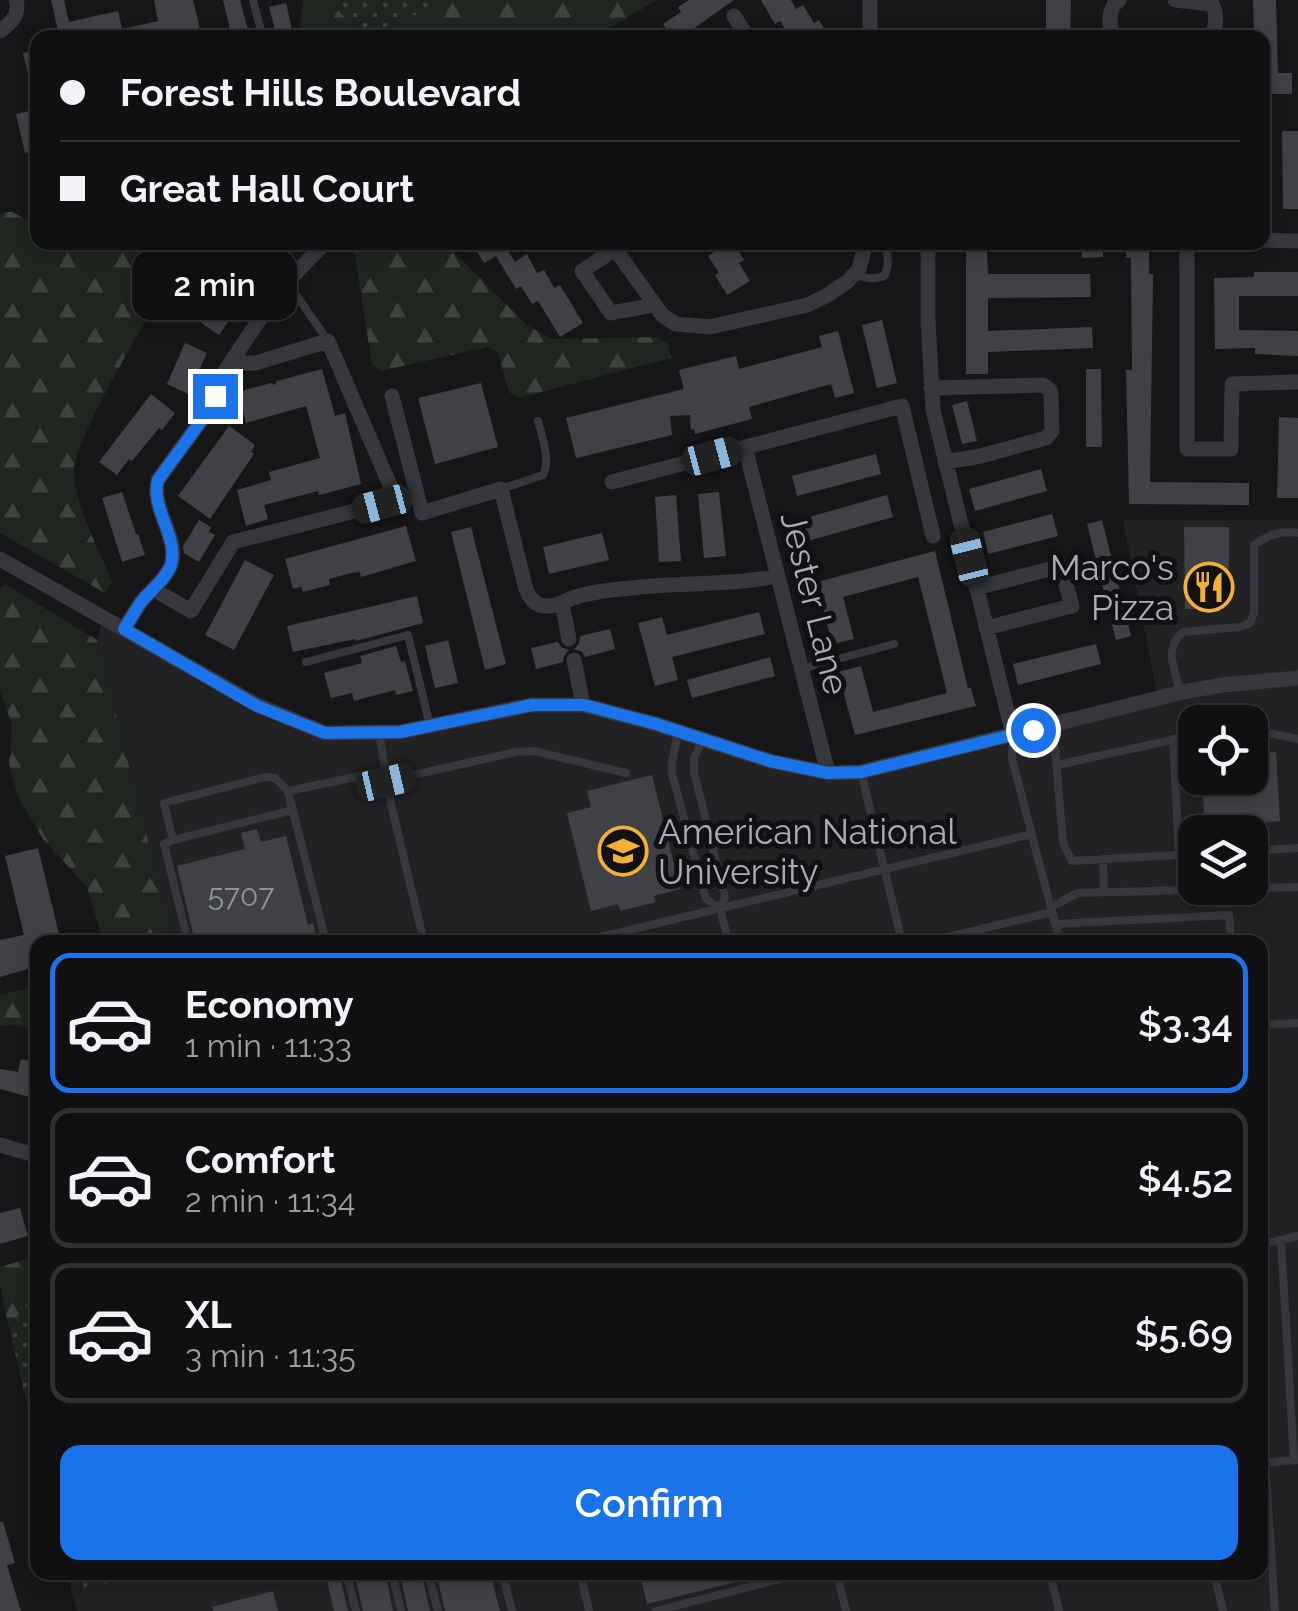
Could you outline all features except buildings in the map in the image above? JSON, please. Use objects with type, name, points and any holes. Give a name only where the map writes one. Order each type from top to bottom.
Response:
[{"type":"street","points":[[0,32],[18,12],[16,0]]},
{"type":"street","points":[[870,0],[870,30]]},
{"type":"street","points":[[1111,30],[1111,13],[1119,0]]},
{"type":"street","points":[[1175,0],[1212,4],[1214,30]]},
{"type":"street","points":[[734,16],[743,30]]},
{"type":"street","points":[[1270,240],[1298,241]]},
{"type":"street","points":[[124,629],[171,564],[172,550],[156,486],[209,410],[225,371],[279,290],[318,250]]},
{"type":"street","points":[[607,250],[582,271],[611,314],[654,305]]},
{"type":"street","points":[[615,250],[663,316],[676,324],[710,327],[826,296],[859,268],[864,250]]},
{"type":"street","points":[[928,250],[933,410],[1013,735]]},
{"type":"street","points":[[1187,250],[1187,449],[1231,450],[1232,384],[1298,382]]},
{"type":"street","points":[[153,589],[191,610],[233,542],[382,504],[390,492],[328,341],[255,362],[231,363]]},
{"type":"street","points":[[931,388],[1043,385],[1050,390],[1052,431],[1046,438],[946,462]]},
{"type":"street","points":[[392,396],[422,513],[500,489],[530,597],[544,607],[632,588],[746,582],[777,576]]},
{"type":"street","points":[[612,482],[902,406],[933,536]]},
{"type":"street","name":"Jester Lane","points":[[744,447],[828,773]]},
{"type":"street","points":[[0,559],[257,706],[325,733],[400,732],[532,705],[584,705],[770,761],[828,773],[861,772],[1180,692],[1298,678]]},
{"type":"street","points":[[976,588],[1061,566],[1072,606],[986,628]]},
{"type":"street","points":[[562,602],[569,639]]},
{"type":"street","points":[[574,660],[584,705]]},
{"type":"street","points":[[0,1145],[30,1154]]},
{"type":"lane","points":[[254,0],[261,30]]},
{"type":"lane","points":[[853,275],[885,275],[887,250]]},
{"type":"lane","points":[[287,281],[328,341]]},
{"type":"lane","points":[[500,489],[543,476],[546,469],[538,420]]},
{"type":"lane","points":[[1180,692],[1170,648],[1175,638],[1182,632],[1250,623],[1254,613],[1254,545],[1271,534],[1298,533]]},
{"type":"lane","points":[[306,662],[408,635],[430,726]]},
{"type":"lane","points":[[801,669],[894,644]]},
{"type":"lane","points":[[1054,724],[1063,843],[1072,861],[1178,854]]},
{"type":"lane","points":[[379,732],[385,776],[422,935]]},
{"type":"lane","points":[[678,732],[672,774],[706,899],[720,909]]},
{"type":"lane","points":[[1268,732],[1298,738]]},
{"type":"lane","points":[[1013,735],[1012,759],[1058,935]]},
{"type":"lane","points":[[1057,765],[1178,737]]},
{"type":"lane","points":[[1173,738],[1178,821]]},
{"type":"lane","points":[[703,740],[694,758],[694,772],[724,897],[720,909],[726,935]]},
{"type":"lane","points":[[288,791],[516,752],[534,752],[626,774]]},
{"type":"lane","points":[[861,772],[900,935]]},
{"type":"lane","points":[[173,840],[164,803],[275,778],[288,791],[324,935]]},
{"type":"lane","points":[[186,935],[164,844],[293,810]]},
{"type":"lane","points":[[610,935],[1032,834]]},
{"type":"lane","points":[[1268,850],[1298,848]]},
{"type":"lane","points":[[1102,859],[1104,892]]},
{"type":"lane","points":[[952,935],[1051,908],[1077,893],[1298,887]]},
{"type":"lane","points":[[1055,924],[1229,914],[1230,935]]},
{"type":"lane","points":[[1268,1024],[1298,1023]]},
{"type":"lane","points":[[1268,1243],[1298,1236]]},
{"type":"lane","points":[[1268,1462],[1296,1460],[1281,1240]]},
{"type":"lane","points":[[1268,1524],[1275,1611]]},
{"type":"lane","points":[[348,1580],[356,1611]]},
{"type":"lane","points":[[394,1580],[401,1611]]},
{"type":"lane","points":[[430,1580],[438,1611]]},
{"type":"lane","points":[[504,1580],[512,1611]]},
{"type":"lane","points":[[582,1580],[589,1611]]},
{"type":"lane","points":[[656,1611],[776,1580]]},
{"type":"lane","points":[[840,1580],[846,1611]]},
{"type":"lane","points":[[1052,1580],[1059,1611]]},
{"type":"lane","points":[[1216,1580],[1224,1611]]},
{"type":"shaded area","points":[[1123,520],[1298,520],[1298,1611],[77,1611],[72,1593],[116,1580],[1268,1580],[1268,935],[172,935],[97,640],[103,619],[276,718],[368,736],[484,715],[599,707],[778,764],[880,767],[1158,698]]},
{"type":"green space","points":[[303,0],[329,0],[352,26],[363,30],[300,30]]},
{"type":"green space","points":[[329,0],[437,0],[388,30],[362,30],[342,16]]},
{"type":"green space","points":[[437,0],[657,0],[606,30],[390,30]]},
{"type":"green space","points":[[12,212],[30,221],[30,250],[191,250],[105,393],[78,454],[74,473],[79,500],[112,582],[105,593],[0,533],[0,215]]},
{"type":"green space","points":[[354,250],[452,250],[528,326],[553,339],[657,337],[668,344],[671,358],[518,398],[509,392],[498,353],[488,347],[381,371],[372,365]]},
{"type":"green space","points":[[5,584],[97,640],[172,935],[101,935],[87,887],[43,839],[18,797],[9,763],[12,725],[0,691],[0,588]]},
{"type":"green space","points":[[30,988],[30,1028],[0,1026],[0,995]]},
{"type":"green space","points":[[30,1258],[30,1301],[9,1328],[0,1285],[0,1267]]},
{"type":"green space","points":[[30,1301],[30,1416],[9,1328]]},
{"type":"green space","points":[[70,1580],[118,1580],[72,1593]]},
{"type":"place","name":"Marco's Pizza","points":[[1209,587]]},
{"type":"place","name":"American National University","points":[[623,851]]},
{"type":"route","points":[[215,396],[158,480],[156,493],[172,550],[171,564],[124,629],[257,706],[325,733],[400,732],[532,705],[584,705],[770,761],[828,773],[861,772],[1033,730]]}]
